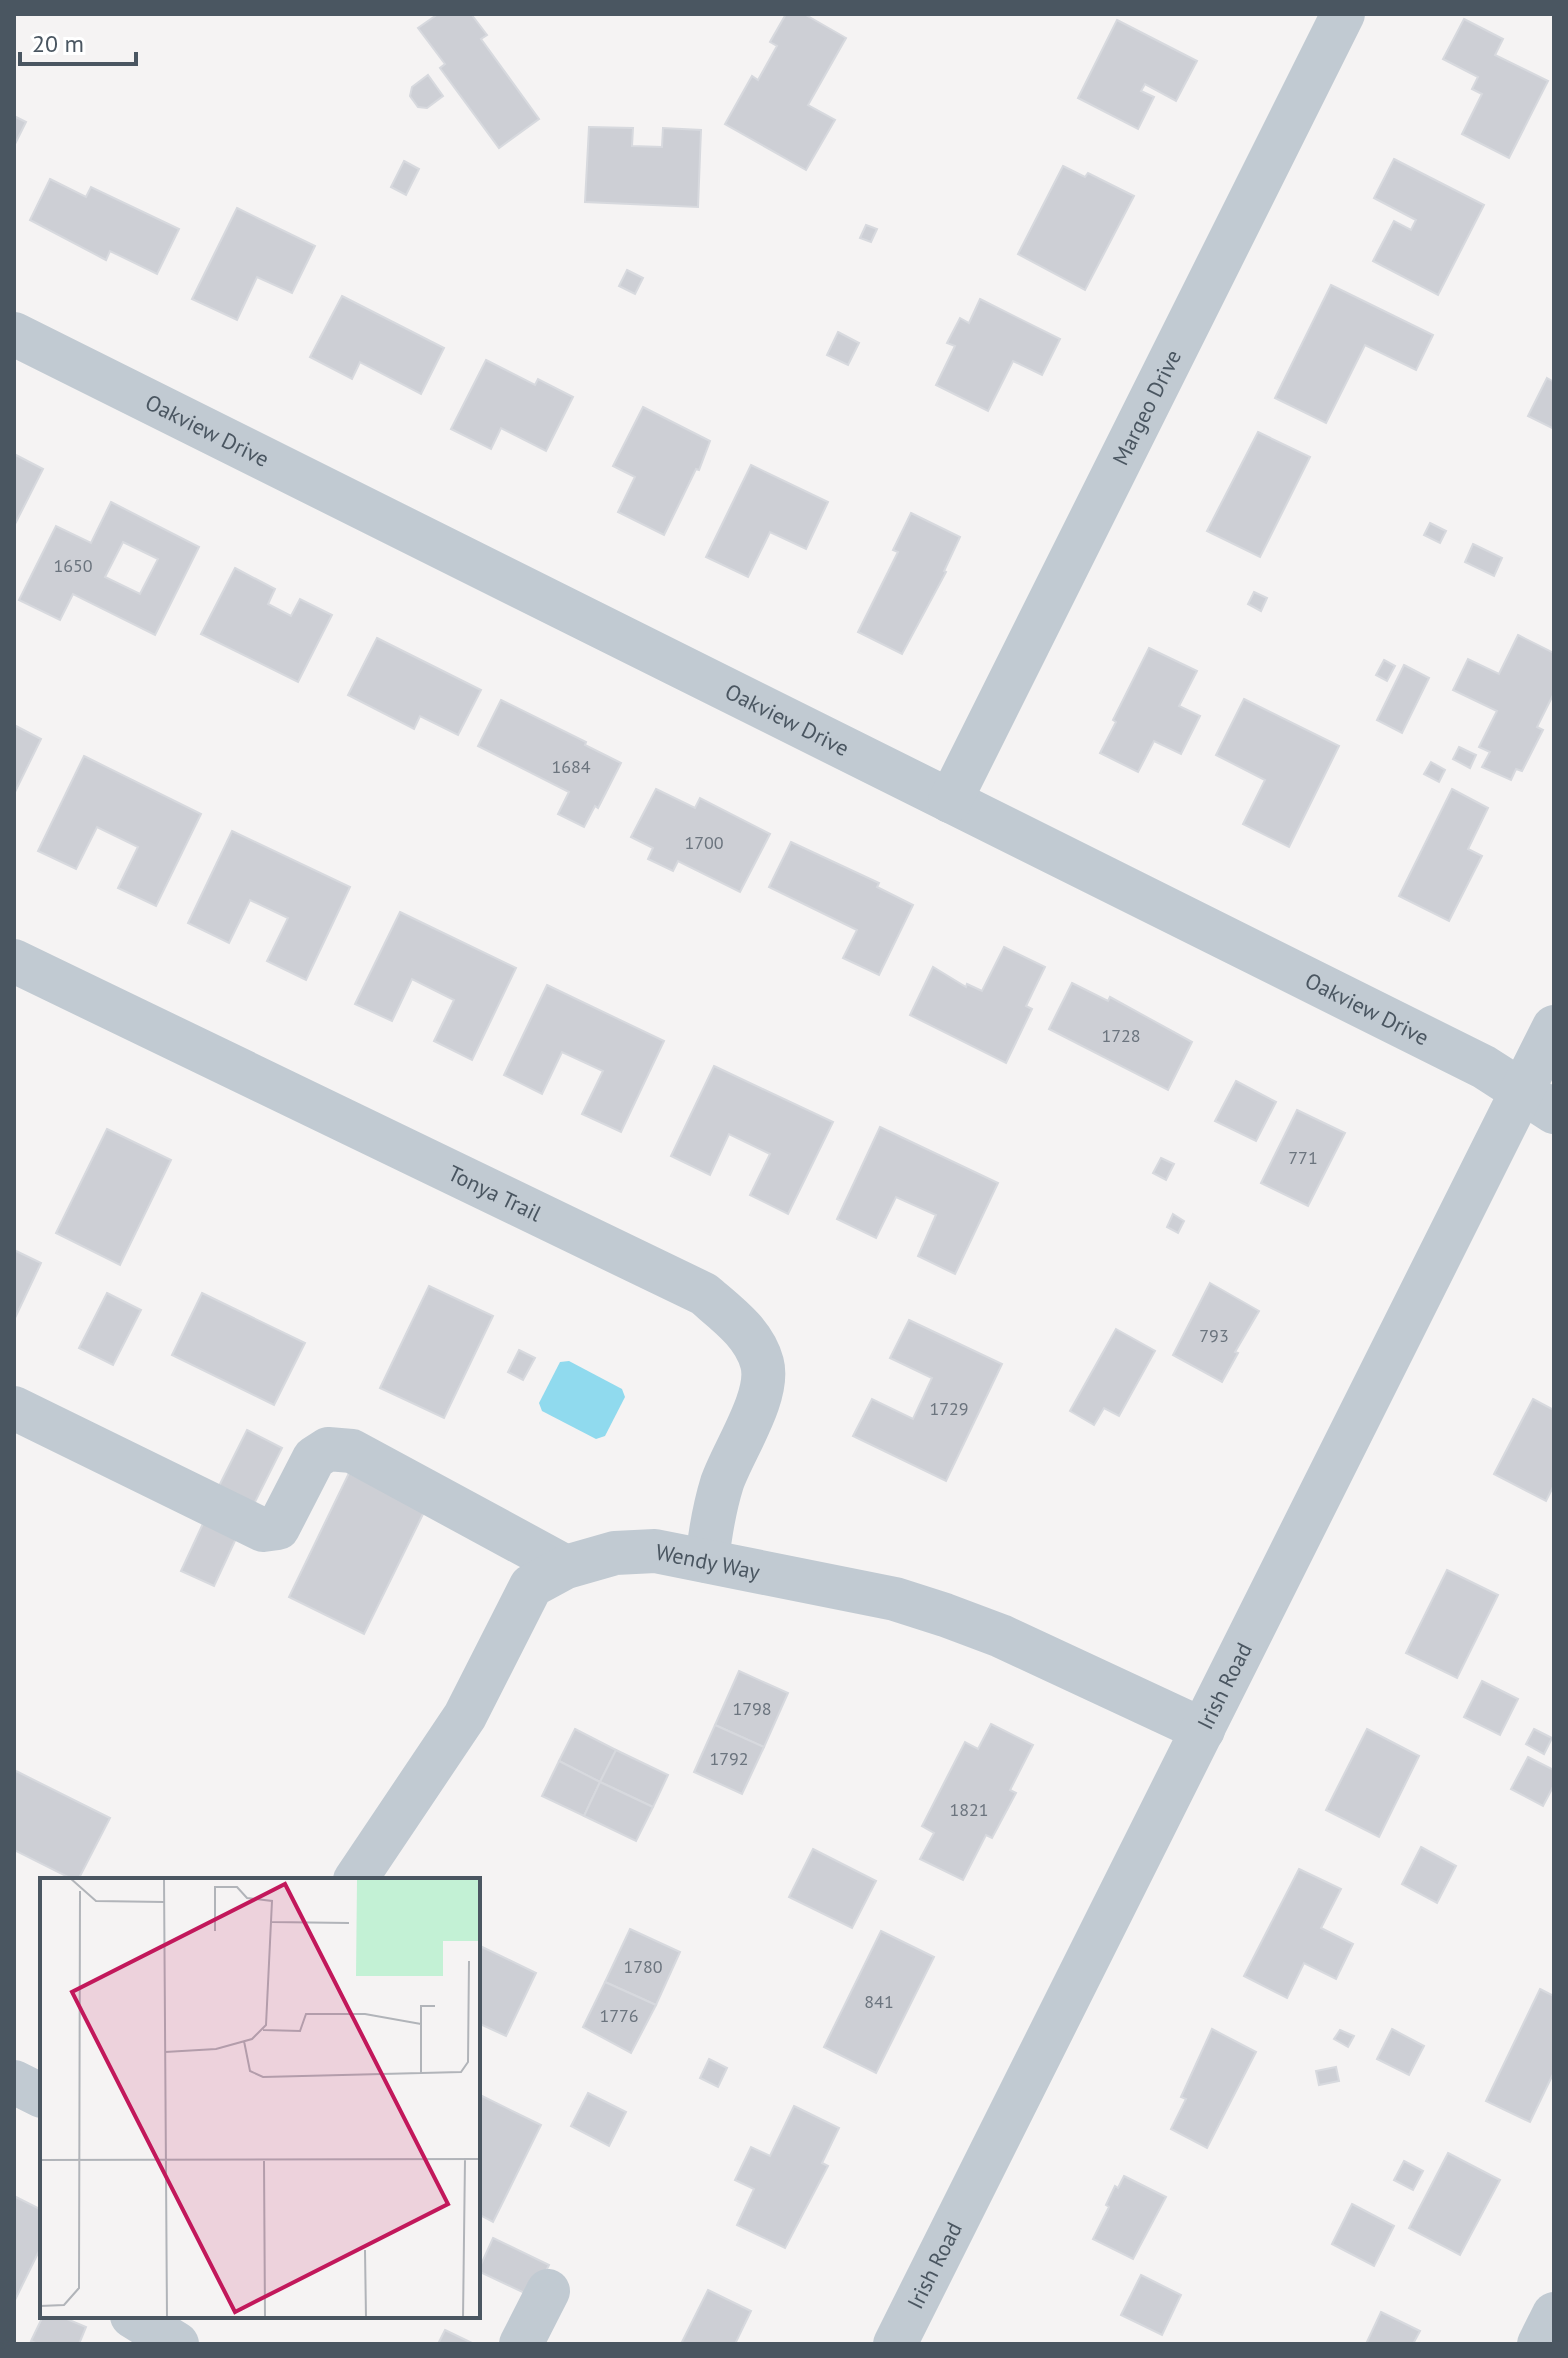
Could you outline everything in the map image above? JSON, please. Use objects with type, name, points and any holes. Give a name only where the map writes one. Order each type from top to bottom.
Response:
[{"type":"street","name":"Margeo Drive","points":[[950,801],[1343,14]]},
{"type":"street","name":"Oakview Drive","points":[[14,334],[1484,1067],[1537,1103]]},
{"type":"street","name":"Tonya Trail","points":[[14,961],[704,1294],[734,1320],[753,1342],[763,1366],[762,1389],[723,1481],[711,1522],[707,1561]]},
{"type":"street","name":"Irish Road","points":[[895,2344],[1203,1730],[1537,1103],[1554,1027]]},
{"type":"street","points":[[14,1408],[263,1530],[278,1528],[314,1458],[328,1449],[352,1451],[566,1567]]},
{"type":"street","name":"Wendy Way","points":[[356,1878],[465,1716],[531,1586],[566,1567],[615,1553],[655,1551],[895,1599],[1001,1636],[1203,1730]]},
{"type":"street","points":[[14,2082],[40,2095]]},
{"type":"street","points":[[521,2344],[548,2291]]},
{"type":"street","points":[[1539,2344],[1554,2314]]},
{"type":"street","points":[[134,2318],[177,2344]]},
{"type":"water","points":[[569,1361],[622,1389],[625,1397],[605,1436],[596,1439],[542,1411],[539,1403],[560,1362]]},
{"type":"building","points":[[438,14],[471,14],[487,35],[481,39],[539,119],[499,148],[440,68],[445,64],[418,28]]},
{"type":"building","points":[[786,14],[804,14],[846,38],[808,105],[835,120],[806,170],[725,124],[752,76],[758,80],[777,46],[770,42]]},
{"type":"building","points":[[1464,19],[1503,39],[1495,55],[1548,81],[1509,158],[1462,134],[1482,94],[1472,89],[1478,77],[1443,59]]},
{"type":"building","points":[[1117,20],[1197,61],[1176,101],[1145,84],[1141,91],[1154,97],[1138,129],[1078,98]]},
{"type":"building","points":[[428,75],[443,96],[427,108],[418,107],[410,96],[412,87]]},
{"type":"building","points":[[14,116],[26,122],[14,146]]},
{"type":"building","points":[[589,127],[633,128],[632,146],[662,147],[663,128],[701,130],[698,207],[585,202]]},
{"type":"building","points":[[1394,159],[1484,205],[1438,295],[1373,261],[1394,221],[1411,230],[1416,220],[1374,198]]},
{"type":"building","points":[[404,161],[419,169],[406,195],[391,187]]},
{"type":"building","points":[[1063,166],[1085,177],[1088,173],[1134,196],[1085,290],[1018,254]]},
{"type":"building","points":[[50,179],[86,197],[91,187],[179,229],[157,274],[110,251],[106,260],[30,220]]},
{"type":"building","points":[[237,208],[315,246],[292,293],[257,277],[237,320],[192,299]]},
{"type":"building","points":[[866,225],[877,229],[871,242],[860,238]]},
{"type":"building","points":[[627,270],[643,278],[635,294],[619,286]]},
{"type":"building","points":[[1331,285],[1433,335],[1416,370],[1365,345],[1326,423],[1275,398]]},
{"type":"building","points":[[342,296],[444,348],[421,394],[360,362],[352,379],[310,357]]},
{"type":"building","points":[[980,299],[1060,339],[1042,375],[1013,361],[988,411],[936,385],[955,346],[947,343],[960,318],[969,323]]},
{"type":"building","points":[[838,332],[859,343],[848,365],[827,355]]},
{"type":"building","points":[[486,360],[535,385],[538,379],[573,397],[546,451],[501,428],[491,449],[451,429]]},
{"type":"building","points":[[1547,378],[1554,382],[1554,429],[1528,416]]},
{"type":"building","points":[[643,407],[710,441],[699,470],[696,469],[664,535],[618,512],[635,477],[613,466]]},
{"type":"building","points":[[1258,432],[1310,457],[1260,557],[1207,531]]},
{"type":"building","points":[[14,454],[43,469],[14,526]]},
{"type":"building","points":[[751,465],[828,502],[806,549],[770,532],[748,577],[706,557]]},
{"type":"building","points":[[111,502],[199,547],[155,635],[73,594],[60,620],[19,600],[56,526],[91,543]],"holes":[[[123,542],[158,559],[140,594],[105,577]]]},
{"type":"building","points":[[911,513],[960,537],[946,572],[902,654],[858,632],[898,552],[893,550]]},
{"type":"building","points":[[1430,523],[1446,531],[1440,543],[1424,535]]},
{"type":"building","points":[[1473,544],[1502,558],[1494,576],[1465,562]]},
{"type":"building","points":[[235,568],[275,589],[268,604],[291,616],[300,599],[332,615],[298,682],[201,634]]},
{"type":"building","points":[[1254,592],[1267,598],[1261,611],[1248,604]]},
{"type":"building","points":[[1518,635],[1554,653],[1554,693],[1537,727],[1543,730],[1522,771],[1516,769],[1511,780],[1482,767],[1490,752],[1479,747],[1497,711],[1453,690],[1468,659],[1499,674]]},
{"type":"building","points":[[377,638],[481,690],[458,735],[420,716],[414,729],[348,695]]},
{"type":"building","points":[[1149,648],[1197,671],[1179,706],[1200,716],[1181,754],[1154,741],[1138,772],[1100,753]]},
{"type":"building","points":[[1384,660],[1395,666],[1387,681],[1376,675]]},
{"type":"building","points":[[1404,665],[1429,678],[1402,733],[1377,720]]},
{"type":"building","points":[[1244,699],[1339,746],[1289,847],[1243,824],[1265,780],[1216,755]]},
{"type":"building","points":[[501,700],[621,763],[598,808],[595,806],[584,827],[558,814],[569,792],[478,746]]},
{"type":"building","points":[[14,725],[41,739],[14,794]]},
{"type":"building","points":[[1459,747],[1476,755],[1470,768],[1453,759]]},
{"type":"building","points":[[84,756],[201,814],[156,906],[118,888],[138,847],[97,827],[76,869],[38,851]]},
{"type":"building","points":[[1431,762],[1445,770],[1439,782],[1424,774]]},
{"type":"building","points":[[656,789],[695,808],[700,798],[770,834],[740,892],[678,861],[673,871],[648,859],[653,848],[631,837]]},
{"type":"building","points":[[1452,789],[1488,808],[1468,849],[1482,856],[1449,921],[1399,896]]},
{"type":"building","points":[[232,831],[350,887],[306,980],[267,961],[288,918],[250,900],[229,943],[188,923]]},
{"type":"building","points":[[791,842],[879,883],[877,887],[913,905],[879,975],[843,958],[857,930],[769,887]]},
{"type":"building","points":[[400,912],[516,968],[472,1060],[434,1041],[454,1000],[412,979],[392,1021],[355,1004]]},
{"type":"building","points":[[1004,947],[1045,967],[1026,1006],[1032,1009],[1006,1063],[910,1015],[933,967],[966,987],[967,984],[982,991]]},
{"type":"building","points":[[1072,983],[1108,1001],[1110,997],[1192,1042],[1168,1090],[1049,1029]]},
{"type":"building","points":[[547,985],[664,1041],[621,1132],[582,1114],[603,1071],[562,1052],[542,1094],[504,1075]]},
{"type":"building","points":[[714,1066],[833,1122],[788,1214],[750,1195],[770,1154],[729,1134],[710,1175],[671,1156]]},
{"type":"building","points":[[1236,1081],[1276,1102],[1256,1141],[1215,1121]]},
{"type":"building","points":[[1297,1110],[1345,1133],[1308,1206],[1261,1183]]},
{"type":"building","points":[[880,1127],[998,1183],[955,1274],[918,1256],[936,1215],[896,1197],[876,1238],[837,1219]]},
{"type":"building","points":[[107,1129],[171,1160],[120,1265],[56,1233]]},
{"type":"building","points":[[1161,1158],[1174,1164],[1166,1180],[1153,1173]]},
{"type":"building","points":[[1173,1214],[1184,1221],[1178,1233],[1167,1227]]},
{"type":"building","points":[[14,1250],[41,1263],[14,1320]]},
{"type":"building","points":[[1210,1283],[1259,1311],[1222,1382],[1173,1355]]},
{"type":"building","points":[[429,1286],[493,1316],[444,1418],[380,1388]]},
{"type":"building","points":[[107,1293],[141,1310],[113,1365],[79,1348]]},
{"type":"building","points":[[202,1293],[305,1343],[274,1405],[172,1355]]},
{"type":"building","points":[[909,1320],[1002,1364],[946,1481],[853,1436],[872,1399],[913,1419],[932,1378],[890,1358]]},
{"type":"building","points":[[1116,1329],[1155,1351],[1119,1416],[1104,1408],[1094,1425],[1070,1411]]},
{"type":"building","points":[[519,1350],[535,1358],[523,1380],[508,1372]]},
{"type":"building","points":[[1533,1399],[1554,1410],[1554,1485],[1546,1501],[1494,1474]]},
{"type":"building","points":[[247,1430],[282,1448],[254,1504],[219,1486]]},
{"type":"building","points":[[349,1473],[425,1510],[364,1634],[289,1597]]},
{"type":"building","points":[[207,1515],[240,1530],[214,1586],[181,1571]]},
{"type":"building","points":[[1447,1570],[1498,1595],[1457,1678],[1406,1653]]},
{"type":"building","points":[[739,1671],[788,1693],[764,1747],[715,1725]]},
{"type":"building","points":[[1482,1681],[1518,1699],[1500,1735],[1464,1717]]},
{"type":"building","points":[[991,1724],[1033,1745],[1010,1790],[1016,1793],[992,1838],[986,1835],[963,1880],[920,1859],[934,1833],[922,1826],[965,1742],[978,1749]]},
{"type":"building","points":[[715,1725],[764,1747],[742,1794],[694,1772]]},
{"type":"building","points":[[575,1729],[616,1750],[600,1782],[559,1761]]},
{"type":"building","points":[[1367,1729],[1419,1756],[1379,1837],[1326,1810]]},
{"type":"building","points":[[1534,1729],[1552,1738],[1544,1754],[1526,1744]]},
{"type":"building","points":[[616,1750],[668,1775],[653,1807],[600,1782]]},
{"type":"building","points":[[1528,1757],[1554,1770],[1554,1785],[1543,1806],[1511,1789]]},
{"type":"building","points":[[559,1761],[600,1782],[584,1816],[542,1796]]},
{"type":"building","points":[[14,1770],[110,1818],[79,1878],[70,1878],[14,1850]]},
{"type":"building","points":[[600,1782],[653,1807],[636,1841],[584,1816]]},
{"type":"building","points":[[1421,1847],[1456,1866],[1437,1903],[1402,1884]]},
{"type":"building","points":[[813,1849],[876,1881],[852,1928],[789,1897]]},
{"type":"building","points":[[1299,1869],[1341,1889],[1321,1928],[1353,1944],[1336,1979],[1304,1963],[1287,1998],[1244,1976]]},
{"type":"building","points":[[630,1929],[680,1952],[656,2005],[605,1982]]},
{"type":"building","points":[[881,1931],[934,1957],[876,2073],[824,2047]]},
{"type":"building","points":[[480,1946],[536,1973],[506,2036],[480,2024]]},
{"type":"building","points":[[605,1982],[656,2005],[631,2053],[583,2027]]},
{"type":"building","points":[[1540,1989],[1554,1996],[1554,2072],[1530,2122],[1486,2101]]},
{"type":"building","points":[[1212,2029],[1256,2052],[1207,2148],[1171,2129],[1186,2099],[1181,2097]]},
{"type":"building","points":[[1392,2029],[1424,2046],[1409,2075],[1377,2059]]},
{"type":"building","points":[[1340,2030],[1354,2036],[1348,2047],[1334,2039]]},
{"type":"building","points":[[709,2059],[727,2068],[718,2087],[700,2078]]},
{"type":"building","points":[[1336,2067],[1339,2081],[1319,2085],[1316,2071]]},
{"type":"building","points":[[588,2093],[626,2112],[609,2146],[571,2126]]},
{"type":"building","points":[[480,2095],[541,2125],[493,2222],[480,2215]]},
{"type":"building","points":[[794,2106],[839,2128],[822,2163],[828,2166],[785,2248],[737,2225],[754,2189],[735,2180],[751,2147],[770,2156]]},
{"type":"building","points":[[1448,2153],[1500,2180],[1460,2255],[1409,2228]]},
{"type":"building","points":[[1404,2161],[1423,2171],[1413,2190],[1394,2180]]},
{"type":"building","points":[[1124,2176],[1166,2197],[1133,2259],[1093,2239],[1109,2207],[1106,2205],[1115,2186],[1118,2188]]},
{"type":"building","points":[[14,2196],[40,2209],[40,2249],[14,2302]]},
{"type":"building","points":[[1352,2204],[1394,2226],[1374,2266],[1332,2244]]},
{"type":"building","points":[[493,2238],[549,2265],[533,2297],[480,2272]]},
{"type":"building","points":[[1141,2275],[1181,2295],[1162,2335],[1121,2315]]},
{"type":"building","points":[[708,2290],[751,2311],[735,2344],[681,2344]]},
{"type":"building","points":[[1381,2312],[1420,2331],[1413,2344],[1366,2344]]},
{"type":"building","points":[[42,2318],[65,2318],[86,2327],[79,2344],[37,2344],[31,2341]]},
{"type":"building","points":[[445,2330],[474,2344],[438,2344]]}]
